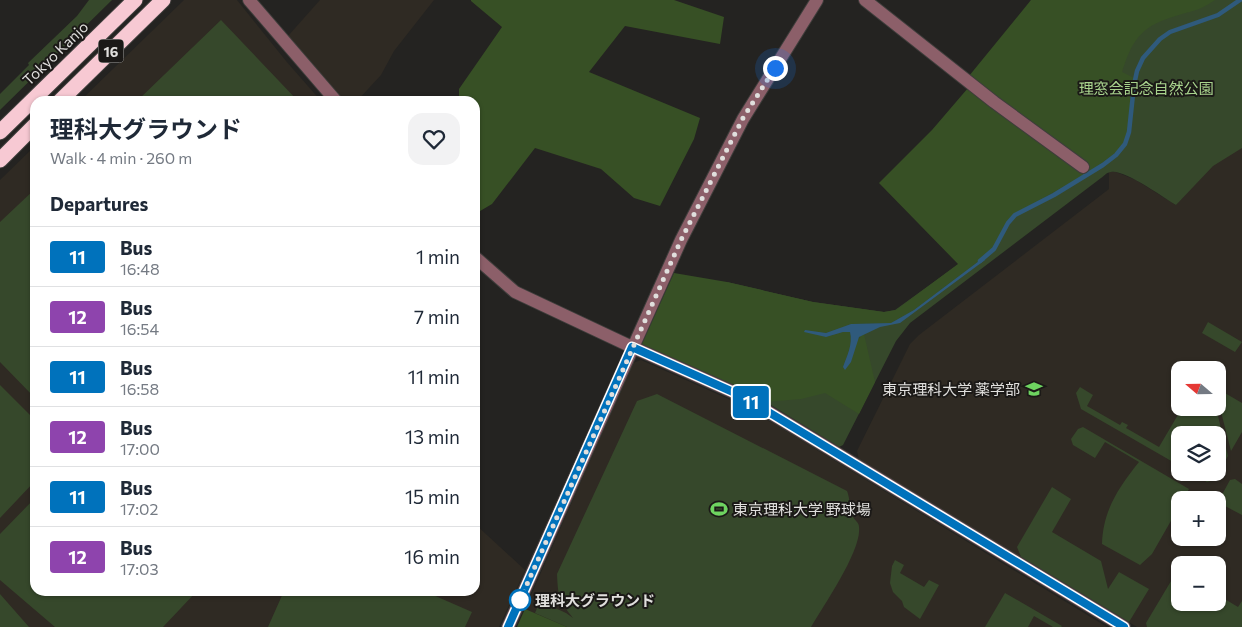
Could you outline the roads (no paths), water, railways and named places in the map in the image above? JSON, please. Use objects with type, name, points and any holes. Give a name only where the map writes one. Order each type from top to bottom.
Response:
[{"type":"highway","name":"Tokyo Kanjo","points":[[37,96],[135,0]]},
{"type":"highway","name":"16","points":[[65,96],[163,0]]},
{"type":"highway","name":"Tokyo Kanjo","points":[[0,132],[30,103]]},
{"type":"highway","points":[[0,160],[30,131]]},
{"type":"street","points":[[249,0],[332,96]]},
{"type":"street","points":[[508,627],[681,240],[743,118],[817,0]]},
{"type":"street","points":[[865,0],[994,102],[1082,167]]},
{"type":"street","points":[[480,261],[515,292],[742,396],[1124,627]]},
{"type":"water","points":[[983,258],[985,260],[900,323],[880,327],[859,337],[851,362],[845,370],[843,367],[850,345],[850,332],[826,337],[804,332],[805,330],[826,333],[851,324],[891,323],[914,310]]},
{"type":"waterway","points":[[980,261],[994,249],[1008,223],[1015,215],[1054,195],[1103,165],[1116,155],[1125,144],[1129,132],[1137,71],[1143,58],[1160,39],[1170,32],[1218,15],[1240,0]]},
{"type":"place","name":"東京理科大学 薬学部","points":[[1034,389]]},
{"type":"place","name":"東京理科大学 野球場","points":[[719,509]]},
{"type":"place","name":"理科大グラウンド","points":[[520,600]]},
{"type":"park label","name":"理窓会記念自然公園","points":[[1146,88]]}]
